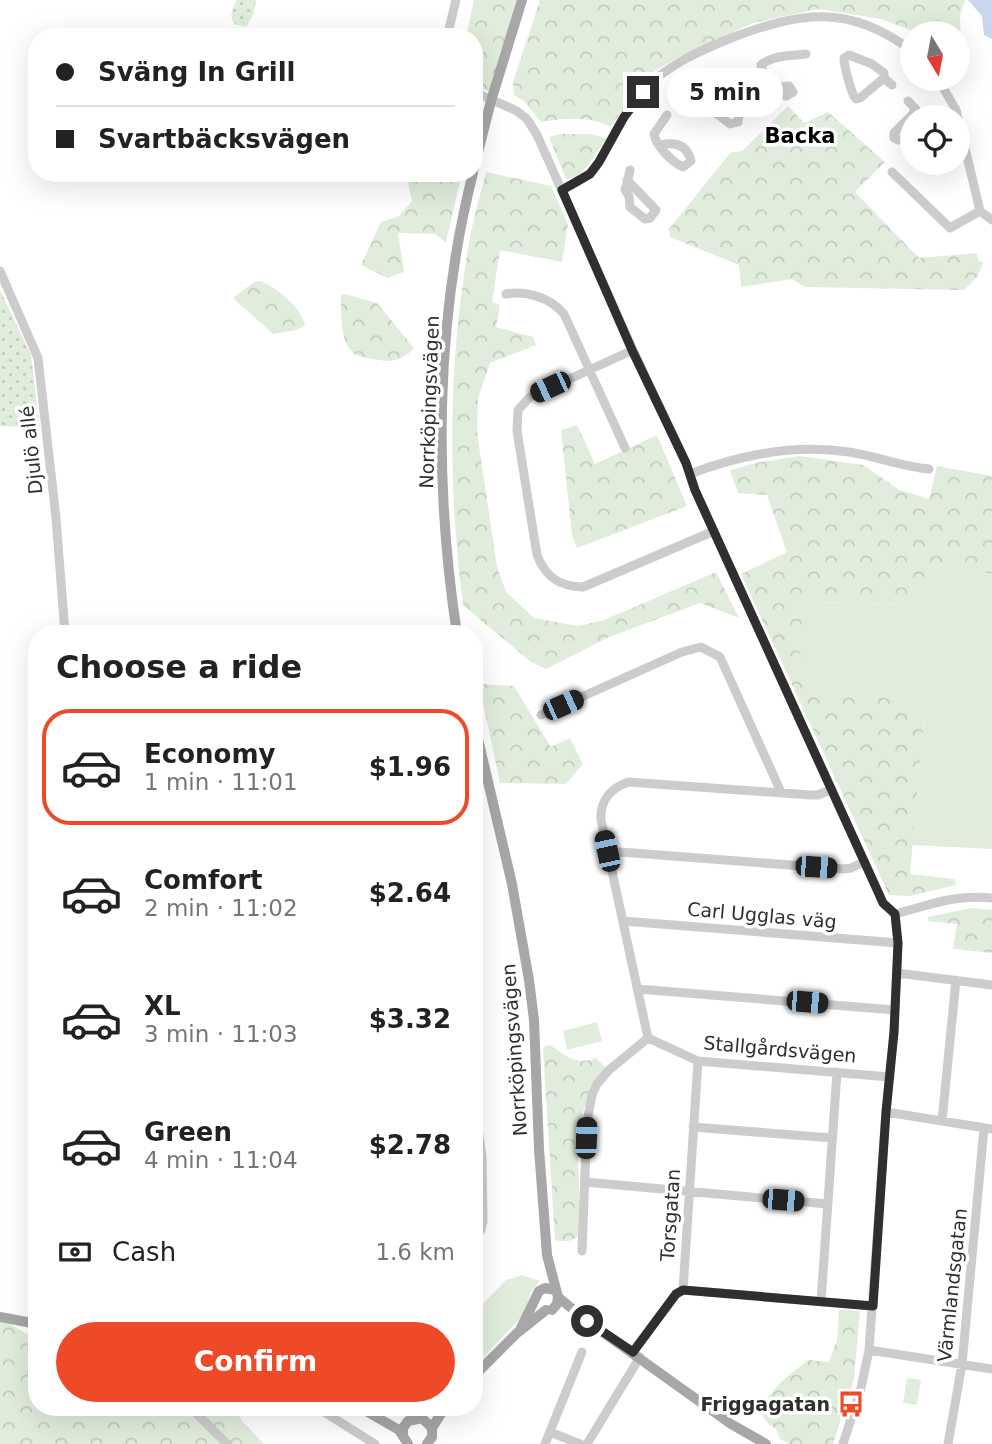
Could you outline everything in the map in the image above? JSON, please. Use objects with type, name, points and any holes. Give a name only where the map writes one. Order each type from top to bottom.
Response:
[{"type":"main road","points":[[483,133],[522,0]]},
{"type":"main road","name":"Norrköpingsvägen","points":[[456,625],[443,482],[444,374],[459,242],[471,182]]},
{"type":"main road","name":"Norrköpingsvägen","points":[[483,760],[512,884],[529,980],[534,1020],[539,1149],[547,1255],[556,1294]]},
{"type":"main road","name":"Norrköpingsvägen","points":[[542,1289],[547,1255]]},
{"type":"main road","points":[[517,1333],[537,1294],[542,1289],[556,1294],[587,1321],[731,1423],[766,1444]]},
{"type":"main road","points":[[483,1367],[517,1333],[557,1304],[556,1294]]},
{"type":"main road","points":[[535,1301],[539,1308],[587,1321]]},
{"type":"main road","points":[[0,1317],[28,1322]]},
{"type":"main road","points":[[378,1416],[399,1430],[405,1440]]},
{"type":"main road","points":[[381,1416],[408,1421],[425,1416]]},
{"type":"main road","points":[[428,1444],[432,1437],[432,1428],[439,1416]]},
{"type":"main road","points":[[422,1418],[432,1428]]},
{"type":"main road","points":[[405,1440],[403,1428],[408,1421]]},
{"type":"street","points":[[449,28],[456,0]]},
{"type":"street","points":[[562,190],[590,174],[624,117],[648,86],[677,64],[715,45],[795,18],[831,16],[863,23],[900,43]]},
{"type":"street","points":[[778,87],[761,65],[771,58],[806,54]]},
{"type":"street","points":[[884,78],[856,99],[852,94],[844,58],[849,55],[872,64],[884,73],[884,78],[892,85]]},
{"type":"street","points":[[685,99],[702,90],[715,90],[739,114],[738,122],[730,124],[695,94]]},
{"type":"street","points":[[945,91],[956,110],[980,211],[992,220]]},
{"type":"street","points":[[483,97],[505,105],[527,118],[537,135],[864,862],[883,903],[895,914],[898,943],[895,1010],[870,1350],[843,1444]]},
{"type":"street","points":[[908,100],[912,105]]},
{"type":"street","points":[[660,145],[654,134],[667,115]]},
{"type":"street","points":[[900,127],[894,133],[894,138],[900,140]]},
{"type":"street","points":[[892,172],[950,228],[980,211]]},
{"type":"street","name":"Djulö allé","points":[[0,271],[38,358],[56,517],[64,625]]},
{"type":"street","points":[[506,294],[515,292],[541,297],[559,307],[572,328],[625,447]]},
{"type":"street","points":[[632,350],[530,397],[519,410],[517,431],[537,555],[546,573],[567,586],[583,587],[714,531]]},
{"type":"street","points":[[691,474],[716,464],[766,452],[794,449],[849,453],[929,469]]},
{"type":"street","points":[[541,715],[682,652],[701,647],[720,657],[781,792]]},
{"type":"street","points":[[582,1251],[587,1122],[592,1095],[597,1084],[610,1070],[648,1038],[600,810],[610,791],[628,782],[818,795],[832,789]]},
{"type":"street","points":[[607,851],[842,869],[864,862]]},
{"type":"street","points":[[895,914],[951,898],[992,898]]},
{"type":"street","name":"Carl Ugglas väg","points":[[623,921],[898,943]]},
{"type":"street","points":[[897,974],[992,985]]},
{"type":"street","points":[[942,1121],[956,980]]},
{"type":"street","points":[[637,989],[895,1010]]},
{"type":"street","name":"Stallgårdsvägen","points":[[648,1038],[698,1061],[890,1077]]},
{"type":"street","name":"Torsgatan","points":[[587,1444],[636,1355],[676,1294],[683,1290],[698,1061]]},
{"type":"street","points":[[821,1302],[837,1072]]},
{"type":"street","points":[[886,1112],[988,1129]]},
{"type":"street","points":[[693,1127],[832,1138]]},
{"type":"street","name":"Värmlandsgatan","points":[[948,1444],[962,1364],[988,1129]]},
{"type":"street","points":[[585,1182],[827,1204]]},
{"type":"street","points":[[683,1290],[873,1306]]},
{"type":"street","points":[[870,1350],[992,1369]]},
{"type":"street","points":[[545,1444],[582,1352]]},
{"type":"street","points":[[201,1416],[227,1444]]},
{"type":"street","points":[[330,1416],[374,1444]]},
{"type":"street","points":[[550,1432],[580,1444]]},
{"type":"green space","points":[[237,0],[256,0],[254,13],[246,27],[232,21]]},
{"type":"green space","points":[[474,0],[520,0],[491,93],[483,88],[483,28],[468,28]]},
{"type":"green space","points":[[540,0],[965,0],[960,21],[900,21],[900,26],[881,19],[818,9],[753,23],[656,70],[638,87],[611,127],[577,119],[541,122],[524,101],[514,95],[513,82]]},
{"type":"green space","points":[[788,106],[804,123],[828,112],[885,162],[855,192],[919,258],[977,253],[978,260],[983,263],[978,276],[964,290],[805,287],[792,279],[741,287],[739,265],[670,237],[669,229],[730,153],[742,151]]},
{"type":"green space","points":[[560,134],[591,134],[607,139],[578,178],[566,179],[549,137]]},
{"type":"green space","points":[[486,172],[551,186],[568,224],[562,262],[500,250],[492,302],[500,305],[496,327],[533,337],[536,345],[490,363],[478,398],[477,432],[497,567],[506,592],[534,618],[578,626],[604,620],[716,572],[739,618],[700,603],[607,638],[546,669],[531,662],[463,605],[455,518],[453,386],[467,255]]},
{"type":"green space","points":[[408,182],[460,182],[446,242],[435,234],[398,233],[404,272],[387,278],[361,265],[381,222],[399,216],[412,201]]},
{"type":"green space","points":[[260,281],[288,299],[299,312],[305,326],[273,334],[233,298],[254,282]]},
{"type":"green space","points":[[0,290],[31,355],[40,428],[0,426]]},
{"type":"green space","points":[[341,295],[377,303],[414,348],[407,355],[390,361],[361,357],[352,352],[342,329]]},
{"type":"green space","points":[[577,425],[595,464],[657,435],[687,506],[577,548],[572,535],[561,430]]},
{"type":"green space","points":[[800,456],[863,465],[900,490],[929,499],[937,466],[992,476],[992,574],[931,564],[913,604],[805,602],[809,688],[907,700],[924,720],[910,874],[955,879],[956,885],[910,896],[889,895],[741,574],[787,552],[767,495],[738,493],[730,470]]},
{"type":"green space","points":[[931,564],[992,574],[992,849],[912,845],[924,720],[907,700],[809,688],[798,645],[805,602],[913,604]]},
{"type":"green space","points":[[483,684],[514,686],[551,747],[570,738],[583,764],[566,784],[500,783],[483,703]]},
{"type":"green space","points":[[971,908],[992,910],[992,953],[953,949],[957,924],[928,921],[928,917]]},
{"type":"green space","points":[[597,1022],[602,1041],[567,1050],[563,1031]]},
{"type":"green space","points":[[550,1045],[576,1060],[596,1058],[606,1068],[590,1090],[577,1130],[581,1234],[566,1241],[555,1240],[543,1050]]},
{"type":"green space","points":[[522,1275],[540,1281],[531,1292],[523,1316],[483,1358],[483,1304],[506,1280]]},
{"type":"green space","points":[[839,1309],[860,1311],[854,1379],[833,1444],[789,1444],[780,1439],[776,1429],[768,1424],[758,1409],[782,1381],[808,1360],[829,1362],[837,1340]]},
{"type":"green space","points":[[0,1318],[28,1335],[28,1416],[239,1416],[264,1444],[0,1444]]},
{"type":"green space","points":[[907,1378],[921,1380],[917,1405],[903,1403]]},
{"type":"water","points":[[968,0],[992,0],[992,39],[984,35],[982,16]]},
{"type":"place","name":"Friggagatan","points":[[851,1404]]},
{"type":"district","name":"Backa","points":[[800,136]]},
{"type":"route","points":[[587,1321],[633,1352],[676,1294],[683,1290],[873,1306],[894,1032],[898,943],[895,914],[883,903],[562,190],[590,174],[624,117],[643,92]]}]
